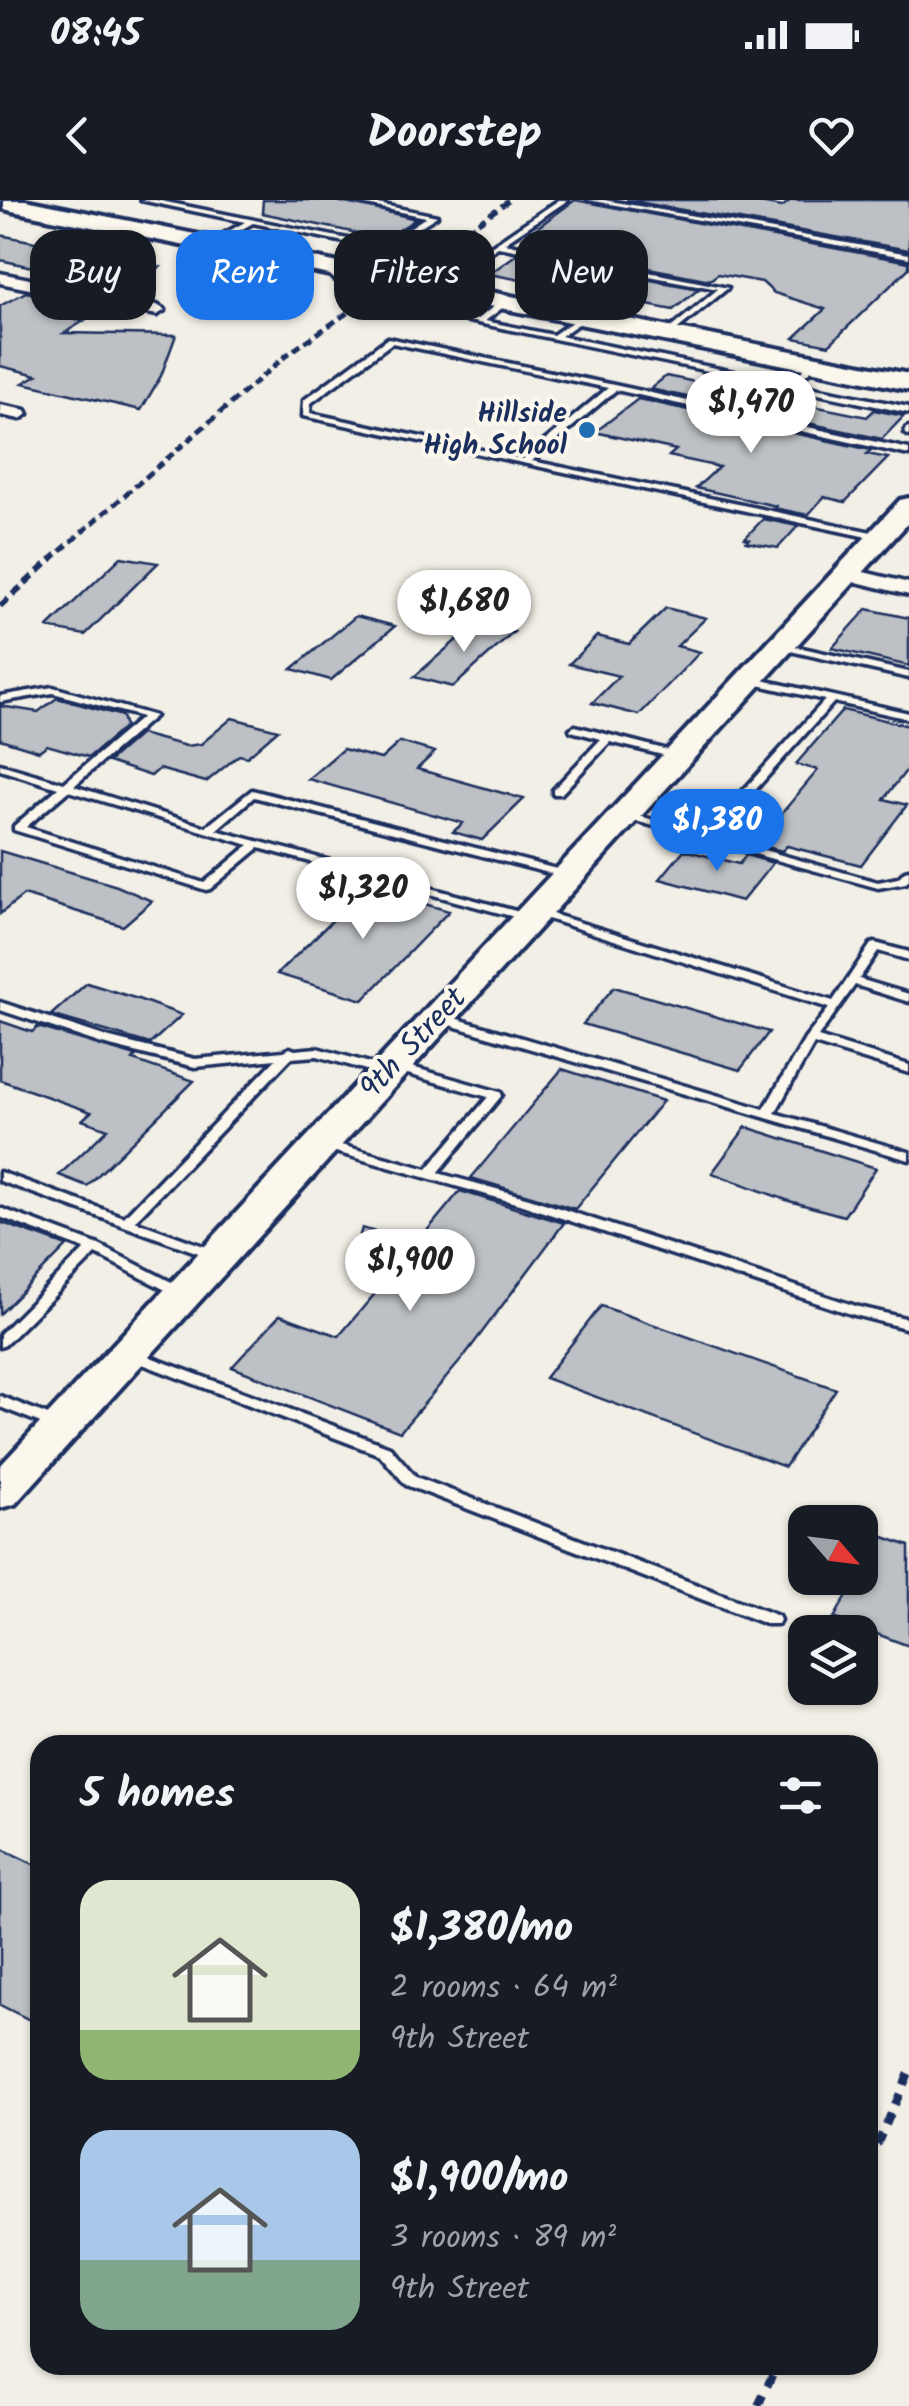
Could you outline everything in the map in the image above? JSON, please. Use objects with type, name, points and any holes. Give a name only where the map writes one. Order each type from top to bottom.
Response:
[{"type":"main road","points":[[7,203],[176,237]]},
{"type":"main road","points":[[495,299],[515,304]]},
{"type":"main road","points":[[597,320],[909,382]]},
{"type":"street","points":[[0,278],[157,310]]},
{"type":"street","points":[[0,410],[20,414]]},
{"type":"street","name":"9th Street","points":[[0,1493],[909,506]]},
{"type":"street","points":[[846,574],[909,589]]},
{"type":"lane","points":[[145,200],[383,248],[433,216],[346,200]]},
{"type":"lane","points":[[495,246],[564,200]]},
{"type":"lane","points":[[592,200],[909,256]]},
{"type":"lane","points":[[236,230],[252,221]]},
{"type":"lane","points":[[498,244],[515,247]]},
{"type":"lane","points":[[648,273],[724,288],[669,334]]},
{"type":"lane","points":[[478,322],[506,302]]},
{"type":"lane","points":[[468,320],[909,410]]},
{"type":"lane","points":[[554,338],[578,320]]},
{"type":"lane","points":[[881,537],[313,417],[306,414],[306,402],[390,340],[909,452]]},
{"type":"lane","points":[[788,386],[814,363]]},
{"type":"lane","points":[[525,462],[614,387]]},
{"type":"lane","points":[[780,646],[909,675]]},
{"type":"lane","points":[[749,680],[909,716]]},
{"type":"lane","points":[[0,699],[53,690],[150,716],[18,828],[206,887],[257,844]]},
{"type":"lane","points":[[706,837],[830,698]]},
{"type":"lane","points":[[575,729],[679,756]]},
{"type":"lane","points":[[556,792],[608,738]]},
{"type":"lane","points":[[0,767],[208,831],[655,948],[836,1006]]},
{"type":"lane","points":[[208,831],[252,794],[569,876]]},
{"type":"lane","points":[[625,814],[878,885],[902,881],[909,872]]},
{"type":"lane","points":[[769,1112],[812,1039],[875,946],[909,956]]},
{"type":"lane","points":[[853,980],[909,998]]},
{"type":"lane","points":[[0,1006],[106,1042],[195,1063],[316,1052],[496,1095],[430,1173]]},
{"type":"lane","points":[[438,1018],[909,1156]]},
{"type":"lane","points":[[812,1039],[909,1069]]},
{"type":"lane","points":[[126,1222],[290,1052]]},
{"type":"lane","points":[[322,1144],[430,1173],[856,1311],[909,1324]]},
{"type":"lane","points":[[0,1176],[218,1256]]},
{"type":"lane","points":[[0,1212],[94,1248],[184,1294]]},
{"type":"lane","points":[[0,1342],[94,1248]]},
{"type":"lane","points":[[128,1354],[385,1451],[412,1481],[772,1620]]},
{"type":"lane","points":[[0,1402],[62,1426]]},
{"type":"path","points":[[878,2142],[909,2073]]},
{"type":"path","points":[[758,2406],[772,2375]]},
{"type":"building","points":[[263,200],[338,200],[416,219],[399,230],[342,230],[262,213]]},
{"type":"building","points":[[575,200],[909,262],[909,268],[829,345],[794,338],[825,309],[774,293],[762,282],[718,274],[710,280],[648,268],[648,230],[534,230]]},
{"type":"building","points":[[626,200],[743,200],[782,207],[791,200],[909,200],[909,250]]},
{"type":"building","points":[[0,235],[30,241],[30,266],[0,260]]},
{"type":"building","points":[[515,255],[515,279],[495,275],[495,270]]},
{"type":"building","points":[[648,280],[699,289],[673,310],[648,305]]},
{"type":"building","points":[[26,292],[30,293],[30,320],[84,321],[64,333],[176,335],[161,376],[141,410],[23,383],[37,375],[0,366],[0,306]]},
{"type":"building","points":[[666,376],[867,417],[874,410],[904,416],[882,439],[650,389]]},
{"type":"building","points":[[638,399],[871,450],[867,454],[888,458],[845,502],[824,497],[808,515],[774,508],[696,488],[719,467],[669,456],[676,450],[595,432]]},
{"type":"building","points":[[763,519],[798,526],[778,548],[746,542],[749,539],[745,538]]},
{"type":"building","points":[[121,557],[158,563],[85,635],[47,628]]},
{"type":"building","points":[[666,608],[706,618],[677,646],[700,652],[639,715],[592,703],[619,676],[569,664],[597,636],[629,644]]},
{"type":"building","points":[[867,609],[909,618],[909,666],[832,648]]},
{"type":"building","points":[[356,616],[395,626],[331,680],[292,669]]},
{"type":"building","points":[[476,623],[514,632],[453,687],[414,677]]},
{"type":"building","points":[[57,698],[122,716],[125,727],[89,757],[47,745],[39,751],[0,739],[0,706],[38,712]]},
{"type":"building","points":[[843,710],[909,726],[909,767],[884,799],[907,805],[861,865],[787,846],[782,851],[756,844],[818,770],[796,764]]},
{"type":"building","points":[[232,718],[278,730],[247,757],[239,755],[206,782],[159,769],[151,776],[108,762],[140,734],[186,746],[201,744]]},
{"type":"building","points":[[400,742],[435,752],[417,769],[524,799],[482,840],[453,832],[463,823],[308,779],[343,749],[381,759]]},
{"type":"building","points":[[684,850],[739,864],[746,855],[773,863],[742,901],[660,879]]},
{"type":"building","points":[[0,851],[117,886],[152,901],[123,926],[24,895],[0,914]]},
{"type":"building","points":[[360,885],[449,911],[363,1000],[277,974],[337,916],[330,914]]},
{"type":"building","points":[[87,983],[182,1015],[150,1044],[51,1015]]},
{"type":"building","points":[[614,987],[769,1032],[740,1070],[583,1024]]},
{"type":"building","points":[[0,1021],[32,1032],[38,1027],[136,1056],[133,1060],[194,1081],[87,1186],[59,1175],[108,1129],[82,1120],[91,1112],[0,1080]]},
{"type":"building","points":[[562,1069],[663,1101],[575,1209],[471,1178]]},
{"type":"building","points":[[746,1127],[876,1168],[844,1216],[789,1201],[712,1173]]},
{"type":"building","points":[[460,1191],[564,1223],[462,1359],[400,1432],[232,1367],[280,1315],[339,1336],[400,1264],[356,1248],[362,1228],[416,1244]]},
{"type":"building","points":[[0,1222],[67,1246],[0,1314]]},
{"type":"building","points":[[601,1306],[836,1389],[785,1467],[545,1378]]},
{"type":"building","points":[[881,1536],[909,1546],[909,1646],[878,1634],[878,1615],[836,1615],[847,1595],[878,1595]]},
{"type":"building","points":[[0,1848],[30,1862],[30,2020],[0,2005]]},
{"type":"railway","points":[[50,560],[288,354],[510,200]]},
{"type":"railway","points":[[0,606],[53,558]]},
{"type":"place","name":"Hillside High School","points":[[587,430]]}]
